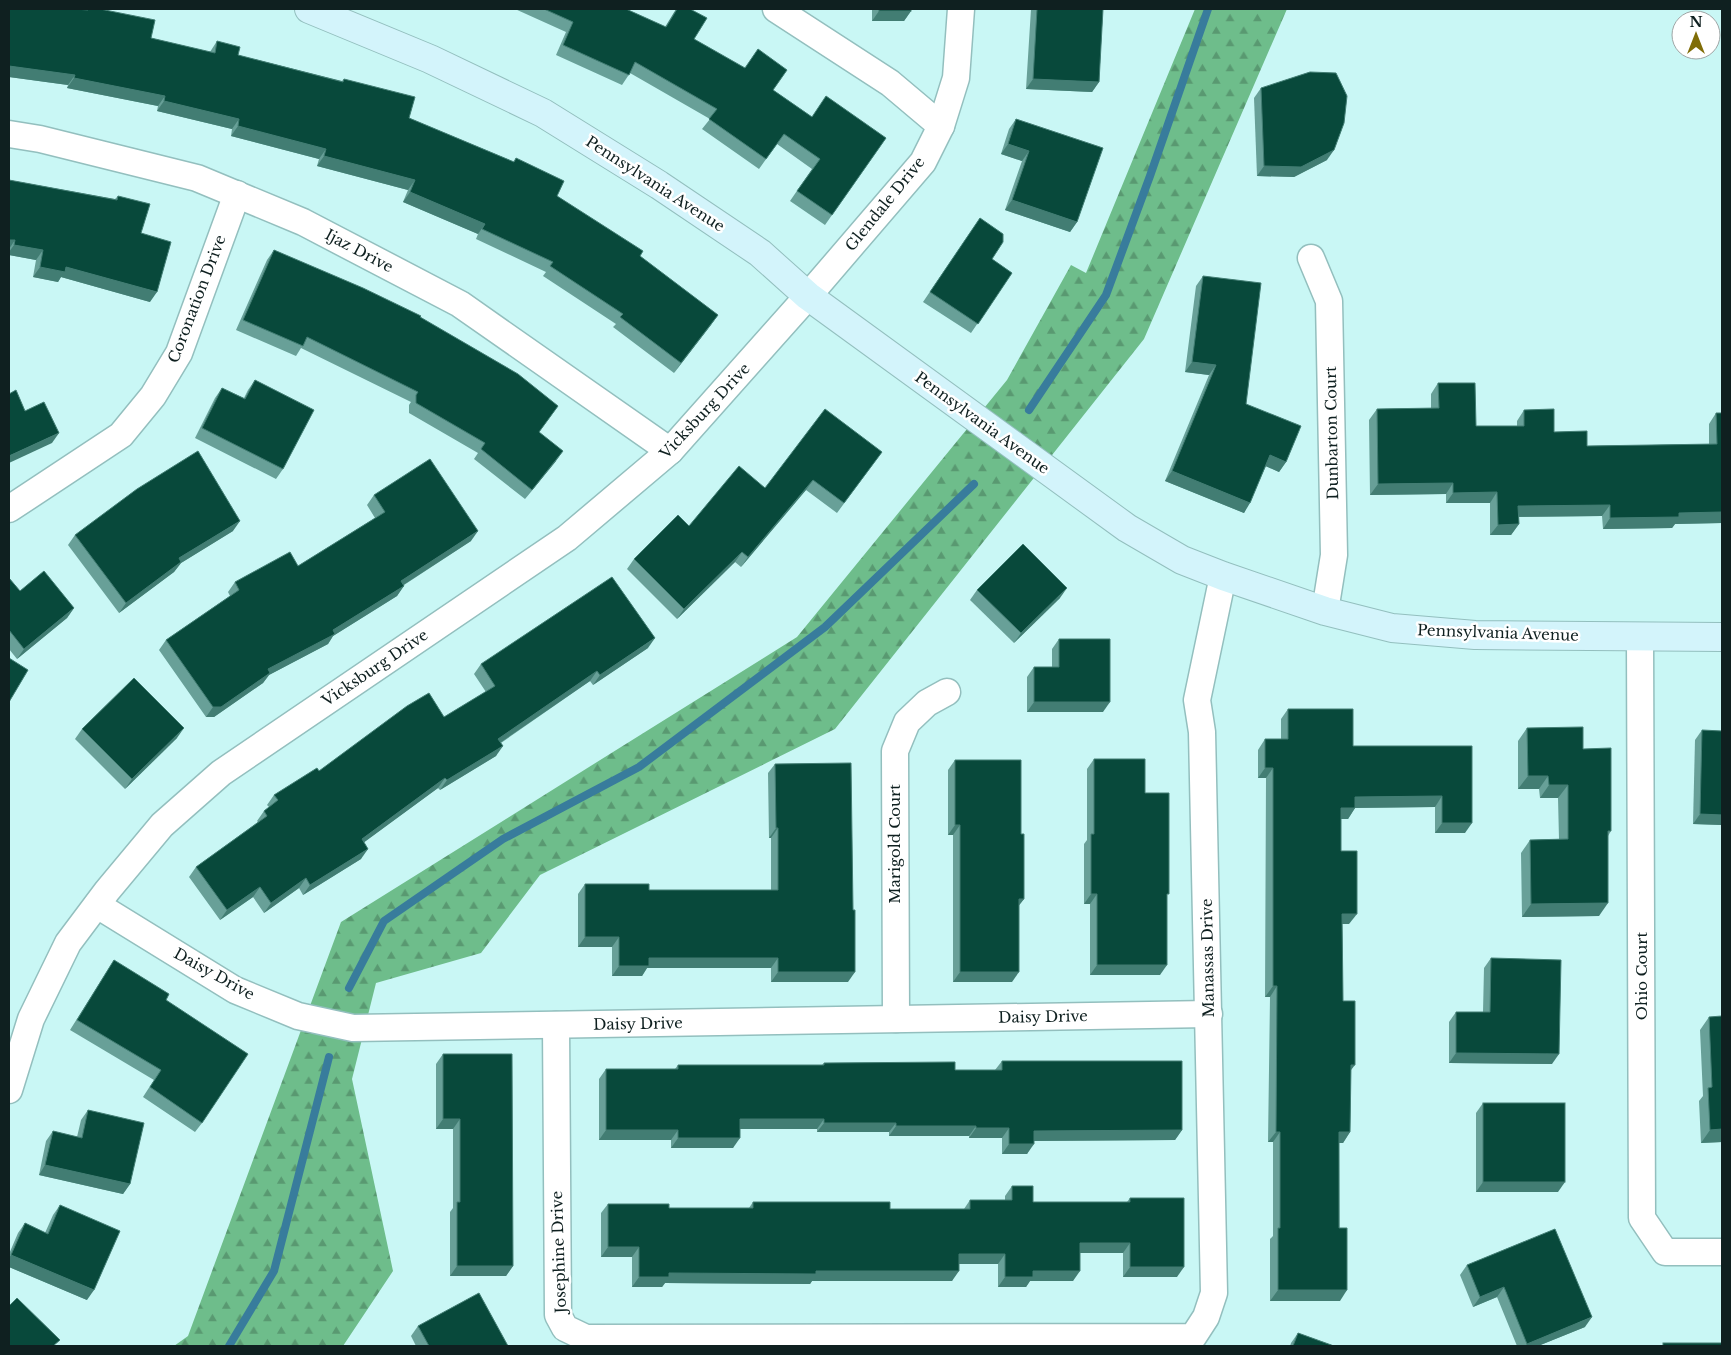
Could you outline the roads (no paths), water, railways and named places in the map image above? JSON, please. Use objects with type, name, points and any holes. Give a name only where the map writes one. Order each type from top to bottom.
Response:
[{"type":"street","name":"Pennsylvania Avenue","points":[[309,9],[430,60],[543,114],[659,185],[760,253],[808,296],[1127,528],[1182,560],[1325,611],[1392,628],[1475,635],[1722,637]]},
{"type":"street","points":[[776,9],[890,83],[941,126],[956,78],[960,9]]},
{"type":"street","name":"Glendale Drive","points":[[808,296],[923,162],[941,126]]},
{"type":"street","name":"Ijaz Drive","points":[[9,134],[40,139],[197,178],[303,222],[460,304],[670,451]]},
{"type":"street","name":"Coronation Drive","points":[[9,509],[121,435],[154,396],[179,353],[237,194]]},
{"type":"street","name":"Dunbarton Court","points":[[1310,258],[1328,301],[1334,555],[1325,611]]},
{"type":"street","name":"Vicksburg Drive","points":[[9,1090],[31,1019],[68,943],[96,905],[162,825],[221,774],[567,538],[670,451],[808,296]]},
{"type":"street","name":"Manassas Drive","points":[[1193,1336],[1206,1317],[1214,1293],[1202,732],[1197,700],[1223,576]]},
{"type":"street","name":"Ohio Court","points":[[1640,637],[1642,1218],[1665,1252],[1722,1252]]},
{"type":"street","name":"Marigold Court","points":[[896,1019],[895,751],[907,722],[927,703],[947,692]]},
{"type":"street","name":"Daisy Drive","points":[[96,905],[236,990],[298,1016],[353,1028],[1209,1014]]},
{"type":"street","name":"Josephine Drive","points":[[556,1025],[558,1315],[565,1328],[586,1338],[1193,1336]]},
{"type":"waterway","points":[[1029,410],[1106,295],[1208,9]]},
{"type":"waterway","points":[[349,988],[384,921],[503,839],[639,767],[825,627],[974,484]]},
{"type":"waterway","points":[[229,1346],[274,1271],[329,1057]]}]
